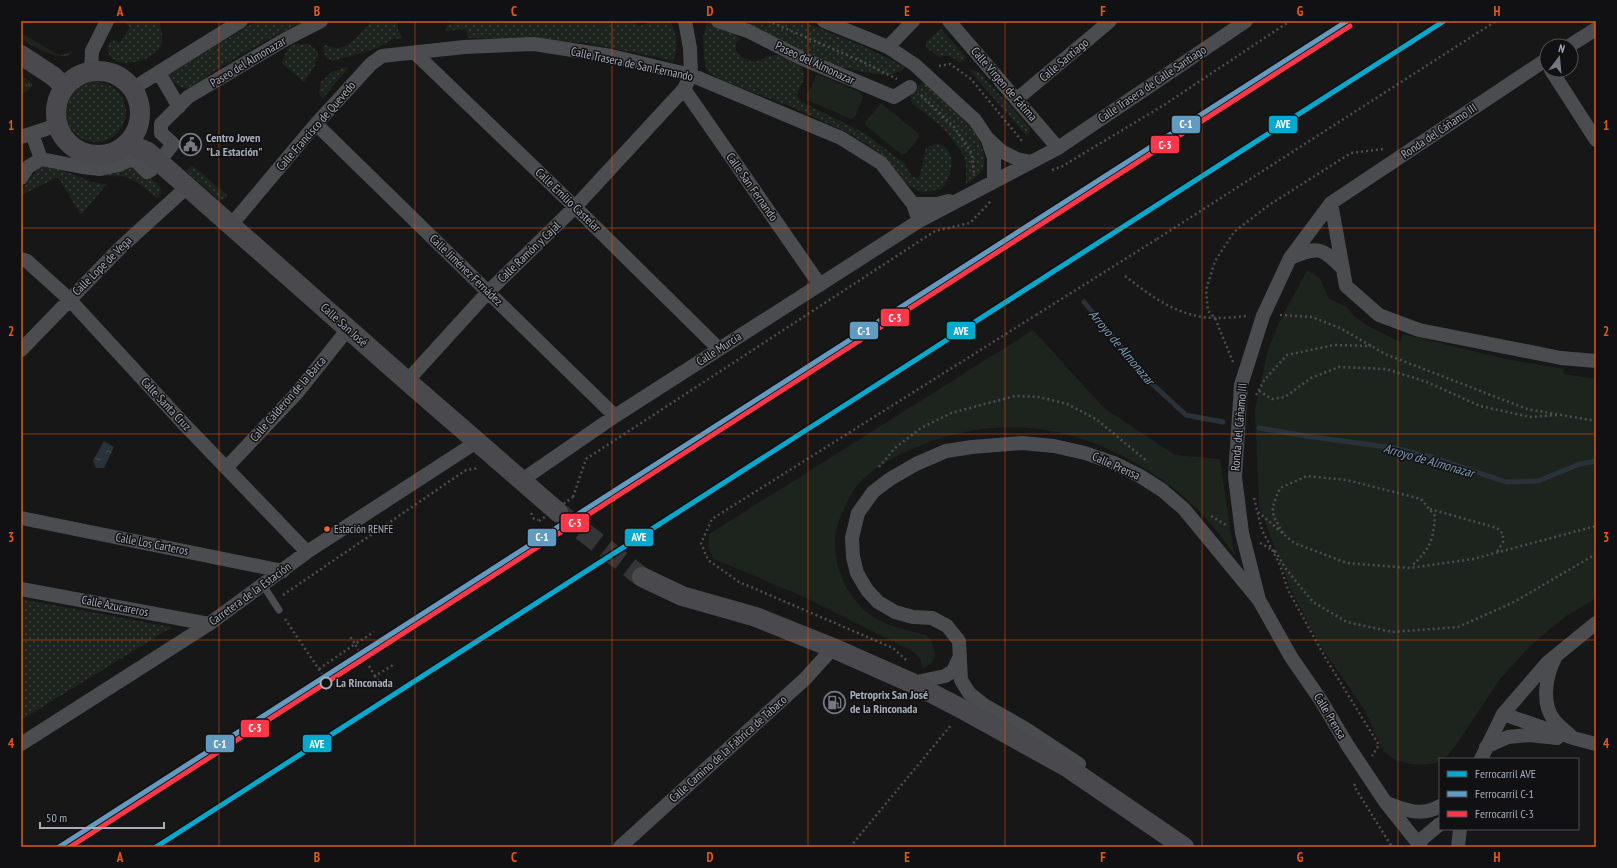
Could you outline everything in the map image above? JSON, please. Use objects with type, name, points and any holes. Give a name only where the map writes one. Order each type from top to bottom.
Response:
[{"type":"main road","points":[[21,55],[53,76],[65,87]]},
{"type":"main road","points":[[91,72],[103,72],[114,75],[124,81],[132,89],[138,100],[140,111],[139,123],[134,134],[127,143],[116,151],[102,155],[87,154],[74,148],[64,138],[58,125],[56,112],[58,99],[65,87],[72,80],[91,72]]},
{"type":"main road","name":"Calle San José","points":[[127,143],[148,152],[407,382],[478,441],[558,512]]},
{"type":"main road","points":[[642,577],[682,596],[756,617],[833,648],[912,683],[1067,767],[1184,847]]},
{"type":"street","points":[[91,72],[92,51],[106,21]]},
{"type":"street","points":[[132,89],[241,21]]},
{"type":"street","name":"Paseo del Almonazar","points":[[162,158],[173,144],[161,133],[161,124],[194,93],[286,39],[321,21]]},
{"type":"street","points":[[685,21],[690,48],[691,75]]},
{"type":"street","name":"Paseo del Almonazar","points":[[718,21],[748,31],[803,59],[894,97],[910,87]]},
{"type":"street","points":[[824,21],[888,47],[915,66],[975,120],[987,138],[1001,151],[1017,159],[1031,162]]},
{"type":"street","points":[[888,47],[913,21]]},
{"type":"street","name":"Calle Virgen de Fátima","points":[[949,21],[1018,99],[1058,148]]},
{"type":"street","name":"Calle Santiago","points":[[1018,99],[1110,21]]},
{"type":"street","name":"Calle Trasera de Calle Santiago","points":[[994,181],[1058,148],[1246,21]]},
{"type":"street","points":[[1579,40],[1596,29]]},
{"type":"street","name":"Calle Trasera de San Fernando","points":[[415,54],[464,47],[534,44],[611,56],[691,75],[841,138],[881,163],[913,204],[919,221]]},
{"type":"street","name":"Calle Francisco de Quevedo","points":[[232,225],[316,124],[371,64],[382,56],[415,54]]},
{"type":"street","name":"Calle Emilio Castelar","points":[[415,54],[575,207],[719,349]]},
{"type":"street","name":"Ronda del Cáñamo III","points":[[1259,600],[1242,533],[1235,477],[1241,385],[1263,316],[1290,258],[1331,202],[1539,69]]},
{"type":"street","name":"Calle Ramón y Cajal","points":[[407,382],[488,292],[575,207],[684,89],[691,75]]},
{"type":"street","points":[[162,78],[179,106]]},
{"type":"street","points":[[1557,78],[1596,140]]},
{"type":"street","name":"Calle San Fernando","points":[[684,89],[820,285]]},
{"type":"street","name":"Calle Jiménez Fernádez","points":[[316,124],[616,416]]},
{"type":"street","points":[[21,137],[58,125]]},
{"type":"street","points":[[987,138],[994,158],[994,181]]},
{"type":"street","points":[[35,142],[41,159]]},
{"type":"street","points":[[21,178],[28,167],[41,159],[100,169],[119,165],[130,160],[136,161],[147,172],[151,170]]},
{"type":"street","name":"Calle Murcia","points":[[522,480],[616,416],[919,221],[994,181]]},
{"type":"street","name":"Calle Lope de Vega","points":[[21,350],[120,248],[188,187]]},
{"type":"street","points":[[913,204],[937,204],[961,199]]},
{"type":"street","points":[[1331,202],[1346,286],[1380,315],[1419,330],[1561,358],[1596,361]]},
{"type":"street","points":[[1290,258],[1311,250],[1321,251],[1333,258],[1343,269]]},
{"type":"street","name":"Calle Santa Cruz","points":[[21,259],[27,260],[69,299],[226,468],[308,552]]},
{"type":"street","name":"Calle Calderón de la Barca","points":[[226,468],[297,393],[348,329]]},
{"type":"street","name":"Carretera de la Estación","points":[[21,744],[209,624],[308,552],[478,441]]},
{"type":"street","name":"Calle Prensa","points":[[1090,783],[1078,763],[1026,729],[984,705],[969,693],[961,680],[959,641],[947,626],[932,618],[912,617],[895,612],[878,602],[867,590],[857,573],[852,538],[858,513],[872,492],[890,479],[916,464],[946,451],[972,446],[1022,442],[1085,452],[1114,463],[1140,476],[1162,490],[1184,509],[1259,600],[1291,657],[1320,698],[1364,770],[1386,803],[1419,846]]},
{"type":"street","name":"Calle Los Carteros","points":[[21,518],[283,571]]},
{"type":"street","name":"Calle Azucareros","points":[[21,589],[209,624]]},
{"type":"street","points":[[1483,753],[1503,714],[1547,663],[1596,623]]},
{"type":"street","name":"Calle Camino de la Fábrica de Tabaco","points":[[620,847],[805,679],[833,648]]},
{"type":"street","points":[[1556,655],[1550,671],[1546,701],[1553,719],[1573,738]]},
{"type":"street","points":[[912,683],[945,676],[952,671],[960,656]]},
{"type":"street","points":[[1503,714],[1573,738],[1596,744]]},
{"type":"street","points":[[1483,753],[1508,737],[1529,735],[1573,738]]},
{"type":"street","points":[[1386,803],[1406,810],[1422,812],[1434,810],[1439,807]]},
{"type":"street","points":[[1419,846],[1439,825]]},
{"type":"street","points":[[1458,847],[1460,830]]},
{"type":"lane","points":[[263,585],[279,610]]},
{"type":"path","points":[[1047,171],[1061,167],[1157,108],[1290,21]]},
{"type":"path","points":[[912,683],[913,666],[893,648],[739,582],[708,560],[701,543],[712,519],[1157,239],[1496,21]]},
{"type":"path","points":[[950,64],[971,79],[1022,141]]},
{"type":"path","points":[[1241,385],[1215,318],[1208,311],[1206,290],[1215,261],[1234,232],[1269,204],[1351,153],[1389,148]]},
{"type":"path","points":[[527,508],[534,519],[539,521],[573,498],[586,459],[935,231],[970,223],[996,196]]},
{"type":"path","points":[[1125,276],[1156,300],[1194,316],[1215,318],[1275,314],[1312,318],[1340,328],[1385,354],[1528,410],[1596,420]]},
{"type":"path","points":[[1254,400],[1265,379],[1287,356],[1334,345],[1371,346]]},
{"type":"path","points":[[1259,391],[1272,398],[1285,397],[1311,378],[1339,367],[1386,370],[1428,382],[1480,406],[1530,417],[1562,415]]},
{"type":"path","points":[[273,602],[466,470],[483,467]]},
{"type":"path","points":[[1285,536],[1272,515],[1272,506],[1280,488],[1307,476],[1347,480],[1420,498],[1435,516],[1434,532],[1430,546],[1410,568]]},
{"type":"path","points":[[1254,497],[1262,530],[1280,565],[1288,590],[1326,659],[1379,745],[1354,786],[1392,847]]},
{"type":"path","points":[[1430,509],[1497,528],[1503,534],[1503,542],[1497,553]]},
{"type":"path","points":[[1258,512],[1294,543],[1347,563],[1410,568],[1473,559],[1596,526]]},
{"type":"path","points":[[1262,530],[1286,569],[1313,602],[1347,622],[1392,632],[1458,627],[1514,602],[1596,554]]},
{"type":"path","points":[[279,610],[322,674]]},
{"type":"path","points":[[319,669],[374,632]]},
{"type":"path","points":[[350,635],[359,651]]},
{"type":"path","points":[[375,676],[393,665]]},
{"type":"path","points":[[369,666],[379,681]]},
{"type":"path","points":[[850,847],[964,710]]},
{"type":"green space","points":[[126,21],[159,21],[162,32],[162,40],[160,48],[153,55],[130,63],[124,63],[112,58],[107,48],[109,43],[114,40],[120,43],[130,27],[125,23]]},
{"type":"green space","points":[[257,21],[306,21],[271,38],[211,73],[193,88],[189,89],[182,87],[175,83],[167,75]]},
{"type":"green space","points":[[372,21],[397,21],[398,30],[403,38],[393,39],[377,48],[333,61],[327,59],[324,54],[323,47],[325,45],[334,48],[346,46],[351,43]]},
{"type":"green space","points":[[457,21],[485,21],[501,23],[509,21],[590,21],[596,26],[606,27],[610,26],[616,21],[633,21],[639,26],[650,21],[670,21],[676,36],[676,52],[672,62],[661,58],[587,43],[510,38],[468,38],[466,29],[446,31],[447,25]]},
{"type":"green space","points":[[590,21],[616,21],[610,26],[600,27],[596,26]]},
{"type":"green space","points":[[743,21],[802,21],[867,48],[905,67],[896,73],[875,74],[835,65],[814,58]]},
{"type":"green space","points":[[711,22],[727,28],[740,39],[736,43],[736,51],[745,59],[758,61],[773,55],[777,55],[798,63],[804,71],[803,81],[797,96],[800,101],[864,133],[905,164],[912,177],[917,178],[920,175],[926,148],[936,144],[944,146],[950,156],[951,168],[948,179],[942,189],[923,192],[915,189],[908,185],[881,154],[851,134],[787,105],[721,80],[710,73],[706,69],[703,36],[707,24]]},
{"type":"green space","points":[[941,29],[967,58],[960,63],[950,57],[939,57],[926,47],[926,42]]},
{"type":"green space","points":[[21,33],[55,53],[62,55],[70,52],[73,53],[68,56],[54,55],[32,46],[21,39]]},
{"type":"green space","points":[[297,44],[309,44],[318,52],[318,56],[313,68],[304,82],[282,63],[290,46]]},
{"type":"green space","points":[[346,67],[348,68],[323,98],[319,94],[321,82],[332,72]]},
{"type":"green space","points":[[968,69],[979,72],[1030,128],[1027,136]]},
{"type":"green space","points":[[817,74],[861,93],[863,97],[855,117],[851,119],[807,100],[807,95]]},
{"type":"green space","points":[[21,75],[31,82],[32,85],[29,90],[21,94]]},
{"type":"green space","points":[[925,81],[966,121],[982,146],[984,158],[982,170],[973,180],[966,184],[966,163],[959,148],[941,126],[912,103],[911,97],[913,91]]},
{"type":"green space","points":[[90,82],[102,82],[113,87],[121,95],[126,106],[124,124],[113,137],[102,142],[90,142],[79,137],[71,129],[66,118],[66,106],[71,95],[79,87]]},
{"type":"green space","points":[[881,103],[918,133],[919,137],[906,154],[902,155],[865,125],[866,121]]},
{"type":"green space","points":[[45,163],[92,182],[107,184],[81,215],[58,177],[21,195],[21,192],[32,176]]},
{"type":"green space","points":[[133,163],[160,186],[161,194],[157,198],[132,179],[97,175]]},
{"type":"green space","points":[[192,165],[228,196],[223,199],[217,198],[186,171]]},
{"type":"green space","points":[[1307,270],[1320,278],[1329,299],[1346,306],[1354,316],[1366,325],[1400,342],[1403,334],[1506,359],[1564,369],[1563,374],[1596,379],[1596,598],[1566,616],[1530,646],[1500,679],[1449,754],[1443,758],[1439,758],[1439,761],[1436,763],[1422,765],[1410,764],[1396,760],[1384,752],[1364,709],[1320,645],[1291,590],[1259,506],[1255,409],[1268,350],[1279,323]]},
{"type":"green space","points":[[1033,330],[1104,408],[1175,455],[1220,459],[1234,554],[1211,524],[1189,501],[1170,485],[1142,467],[1117,453],[1091,442],[1065,434],[1038,429],[1011,427],[984,429],[957,434],[929,442],[890,460],[863,479],[850,495],[839,519],[835,543],[836,555],[838,567],[848,589],[863,608],[878,620],[898,628],[926,635],[933,644],[935,653],[932,662],[923,668],[920,658],[912,651],[804,597],[714,559],[708,548],[709,534]]},
{"type":"green space","points":[[21,599],[172,627],[21,720]]},
{"type":"water","points":[[104,441],[114,447],[104,468],[96,468],[93,461]]},
{"type":"waterway","name":"Arroyo de Almonazar","points":[[1084,302],[1150,382],[1186,415],[1223,422]]},
{"type":"waterway","name":"Arroyo de Almonazar","points":[[1259,428],[1394,448],[1432,457],[1506,482],[1538,481],[1580,464],[1596,461]]},
{"type":"tunnel","points":[[558,512],[642,577]]},
{"type":"rail line","name":"C-1","points":[[59,847],[1347,21]]},
{"type":"rail line","name":"AVE","points":[[156,847],[1444,21]]},
{"type":"rail line","name":"C-3","points":[[70,847],[1350,26]]},
{"type":"place","name":"Centro Joven \"La Estación\"","points":[[191,145]]},
{"type":"place","name":"Estación RENFE","points":[[327,529]]},
{"type":"place","name":"La Rinconada","points":[[326,683]]},
{"type":"place","name":"Petroprix San José de la Rinconada","points":[[834,702]]}]
